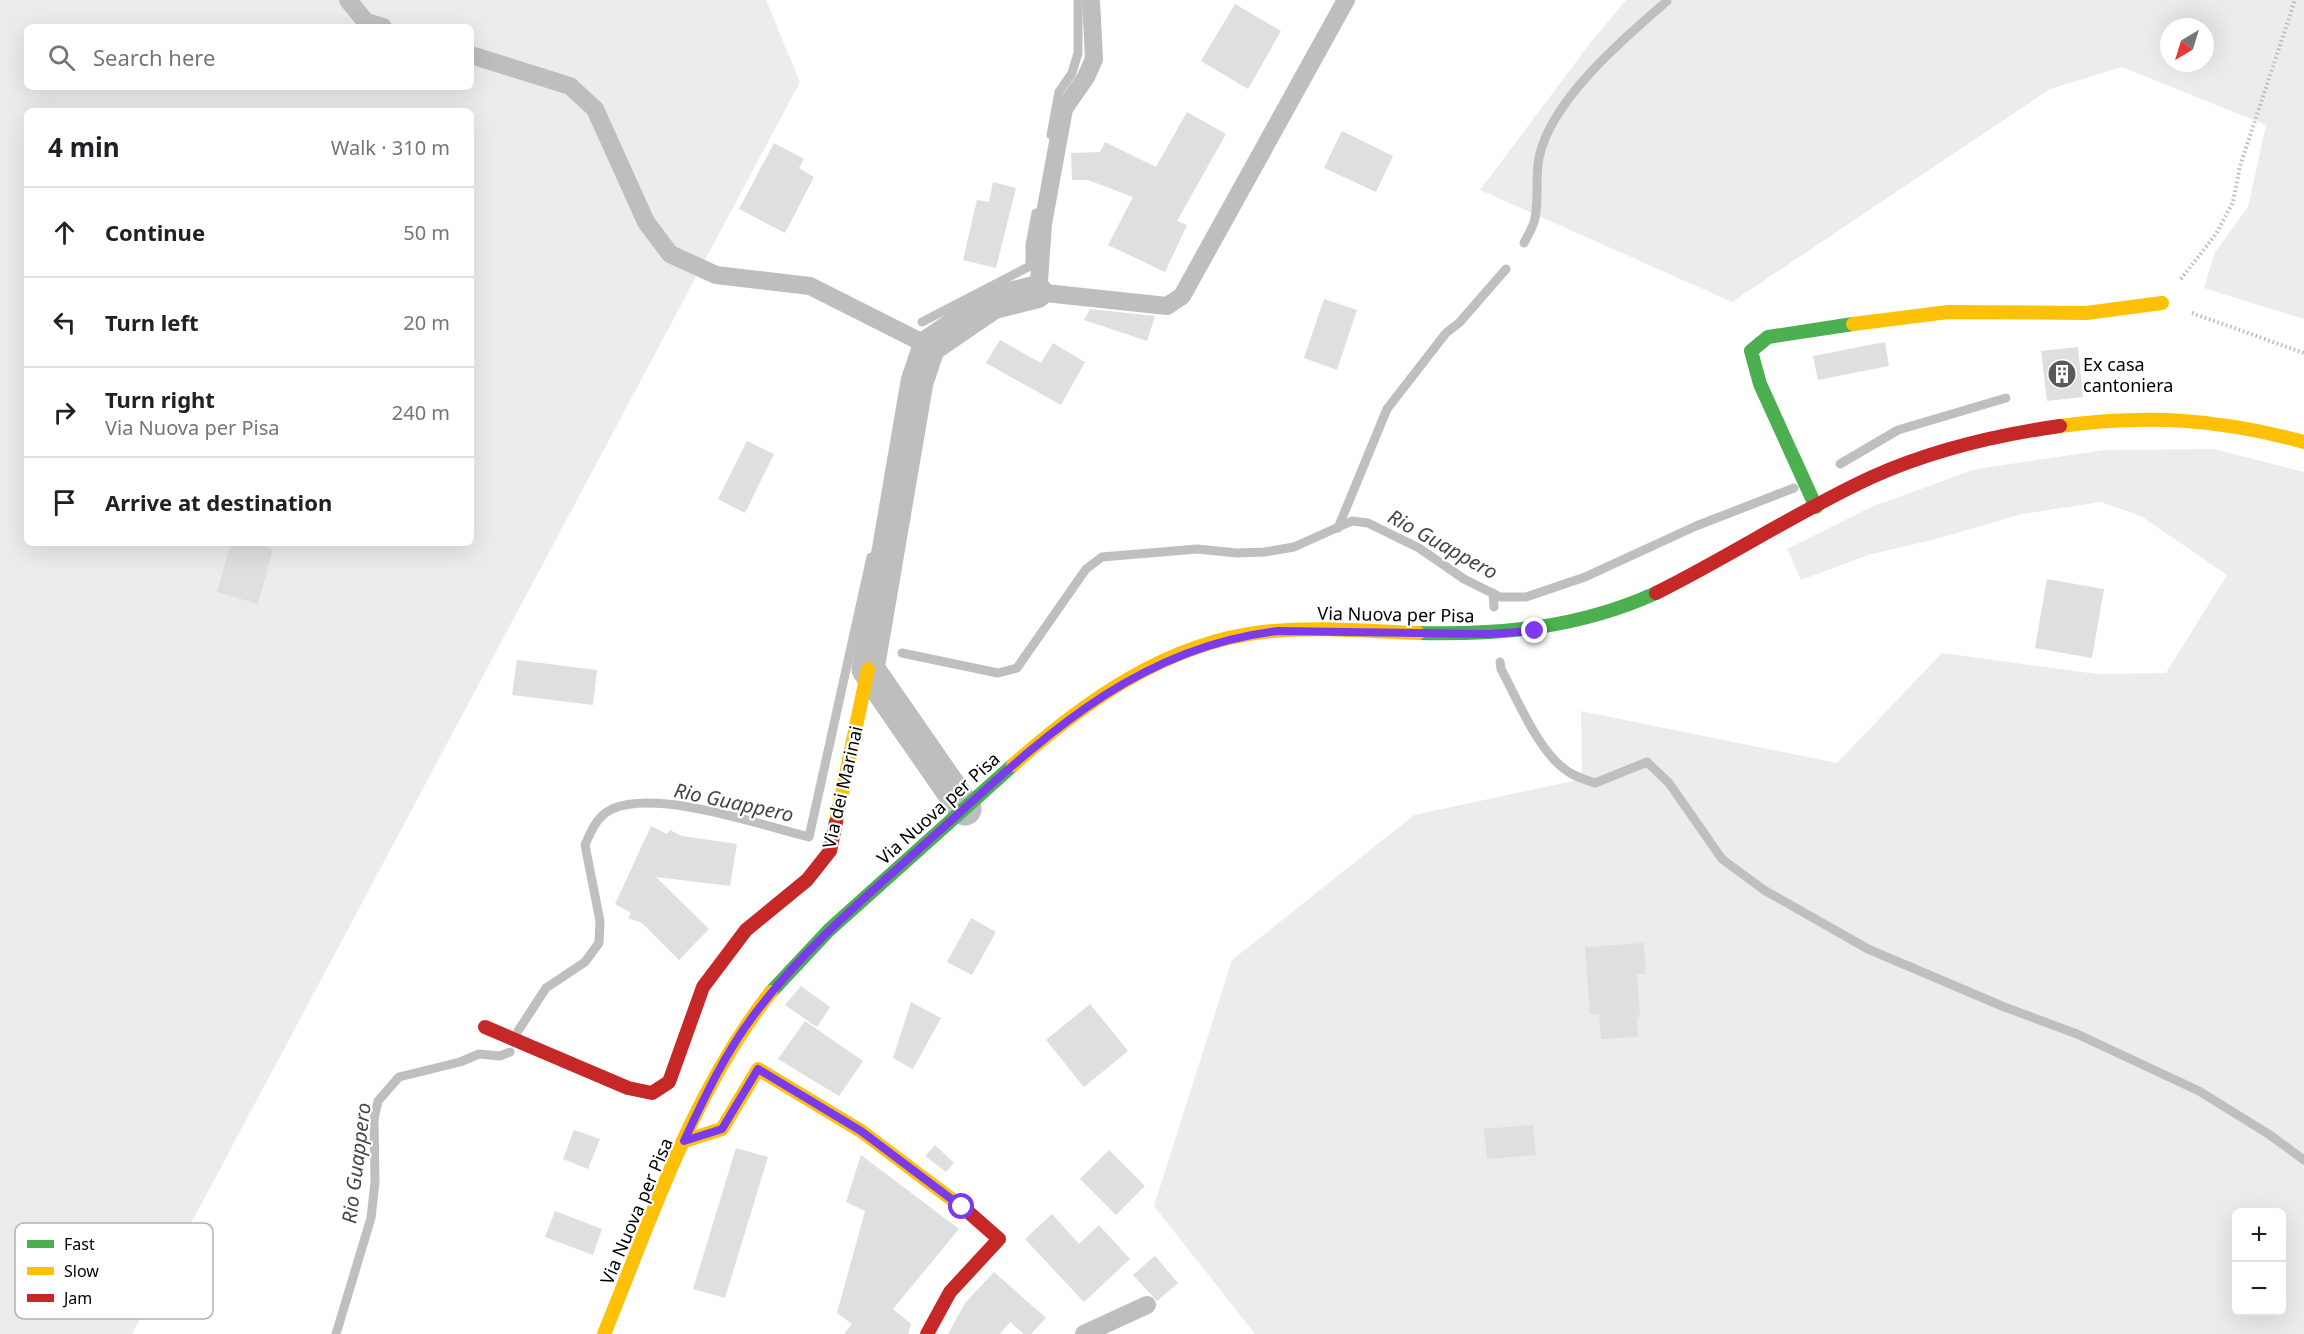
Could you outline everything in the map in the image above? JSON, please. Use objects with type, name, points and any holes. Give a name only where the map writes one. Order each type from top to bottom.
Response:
[{"type":"main road","points":[[1816,507],[1760,384],[1751,351],[1768,338],[1810,329],[1948,312],[2086,313],[2162,303]]},
{"type":"main road","name":"Via Nuova per Pisa","points":[[604,1334],[684,1141],[732,1046],[783,978],[849,912],[1051,733],[1111,689],[1150,667],[1200,647],[1245,634],[1278,631],[1488,634],[1567,625],[1592,619],[1653,595],[1873,477],[1934,454],[1991,440],[2064,427],[2136,420],[2206,421],[2243,427],[2304,442]]},
{"type":"main road","name":"Via dei Marinai","points":[[485,1027],[628,1088],[652,1093],[669,1082],[703,987],[746,930],[807,880],[830,851],[868,669]]},
{"type":"main road","points":[[684,1141],[722,1129],[758,1069],[861,1131],[962,1207],[999,1239],[950,1292],[927,1334]]},
{"type":"street","points":[[929,346],[992,303],[1036,292]]},
{"type":"street","name":"Via dei Marinai","points":[[868,669],[917,382],[929,346]]},
{"type":"street","points":[[868,669],[965,809]]},
{"type":"lane","points":[[348,0],[366,22],[373,24]]},
{"type":"lane","points":[[1091,0],[1094,58],[1086,77],[1064,109],[1043,224],[1039,281],[1036,292],[1167,306],[1182,296],[1346,0]]},
{"type":"lane","points":[[474,56],[570,86],[595,109],[646,222],[670,254],[716,275],[810,286],[929,346]]},
{"type":"lane","points":[[1084,1334],[1147,1305]]},
{"type":"path","points":[[2295,0],[2240,166],[2233,202],[2216,234],[2162,303],[2304,353]]},
{"type":"shaded area","points":[[0,0],[766,0],[800,82],[191,1223],[15,1223],[15,1319],[140,1319],[132,1334],[0,1334]]},
{"type":"shaded area","points":[[1626,0],[2304,0],[2304,319],[2204,288],[2215,252],[2248,207],[2266,125],[2122,67],[2050,89],[1732,302],[1480,190],[1591,42]]},
{"type":"shaded area","points":[[2214,449],[2304,472],[2304,1334],[1255,1334],[1154,1206],[1232,960],[1414,815],[1582,779],[1581,711],[1837,763],[1942,653],[2097,674],[2166,673],[2227,575],[2141,516],[2101,502],[2022,514],[1936,539],[1868,555],[1801,580],[1787,549],[1871,507],[1976,469],[2105,450]]},
{"type":"building","points":[[1235,4],[1281,31],[1248,89],[1201,61]]},
{"type":"building","points":[[1187,112],[1226,134],[1177,221],[1187,225],[1165,272],[1108,245],[1133,197],[1088,180],[1072,180],[1071,153],[1100,152],[1105,142],[1156,167]]},
{"type":"building","points":[[1342,131],[1393,156],[1376,192],[1324,168]]},
{"type":"building","points":[[774,143],[804,159],[799,168],[814,177],[785,233],[739,209]]},
{"type":"building","points":[[993,182],[1016,188],[996,268],[963,260],[977,200],[989,202]]},
{"type":"building","points":[[1324,299],[1357,310],[1337,370],[1304,358]]},
{"type":"building","points":[[1090,309],[1155,316],[1147,341],[1084,320]]},
{"type":"building","points":[[1000,340],[1041,363],[1053,343],[1085,362],[1061,405],[986,363]]},
{"type":"building","points":[[1885,342],[1889,366],[1818,380],[1813,356]]},
{"type":"building","name":"Ex casa cantoniera","points":[[2078,347],[2083,397],[2047,401],[2041,351]]},
{"type":"building","points":[[747,441],[774,454],[745,513],[718,499]]},
{"type":"building","points":[[230,546],[262,546],[273,549],[258,604],[217,592]]},
{"type":"building","points":[[2047,579],[2104,589],[2092,658],[2035,648]]},
{"type":"building","points":[[517,660],[597,670],[593,705],[512,695]]},
{"type":"building","points":[[651,826],[667,834],[670,830],[682,836],[737,844],[730,886],[656,877],[709,929],[679,960],[642,923],[628,918],[631,913],[615,904]]},
{"type":"building","points":[[971,918],[996,932],[972,975],[947,962]]},
{"type":"building","points":[[1644,943],[1646,974],[1637,974],[1640,1017],[1637,1017],[1638,1037],[1601,1039],[1599,1014],[1590,1014],[1585,947]]},
{"type":"building","points":[[801,986],[830,1007],[817,1027],[785,1005]]},
{"type":"building","points":[[911,1002],[941,1018],[913,1069],[893,1058]]},
{"type":"building","points":[[1090,1004],[1128,1051],[1084,1087],[1046,1040]]},
{"type":"building","points":[[805,1021],[863,1061],[839,1096],[778,1059]]},
{"type":"building","points":[[1533,1125],[1536,1155],[1487,1159],[1484,1129]]},
{"type":"building","points":[[574,1130],[600,1139],[588,1169],[563,1159]]},
{"type":"building","points":[[935,1145],[954,1163],[946,1172],[925,1156]]},
{"type":"building","points":[[736,1148],[768,1157],[725,1298],[693,1289]]},
{"type":"building","points":[[1109,1150],[1145,1186],[1116,1215],[1080,1179]]},
{"type":"building","points":[[861,1155],[959,1229],[893,1309],[911,1324],[908,1334],[844,1334],[852,1324],[837,1313],[865,1211],[846,1202]]},
{"type":"building","points":[[555,1211],[602,1229],[593,1255],[545,1237]]},
{"type":"building","points":[[1052,1214],[1079,1244],[1099,1225],[1130,1259],[1084,1302],[1025,1239]]},
{"type":"building","points":[[1155,1256],[1178,1283],[1157,1301],[1133,1275]]},
{"type":"building","points":[[994,1272],[1046,1318],[1031,1334],[1024,1334],[1010,1322],[1000,1334],[948,1334],[965,1303]]},
{"type":"waterway","points":[[1051,135],[1059,92],[1072,73],[1078,53],[1078,0]]},
{"type":"waterway","points":[[1524,243],[1535,218],[1539,158],[1546,136],[1558,115],[1591,72],[1630,33],[1667,1]]},
{"type":"waterway","points":[[922,322],[1030,266],[1030,245],[1036,213]]},
{"type":"waterway","points":[[1338,528],[1387,409],[1446,333],[1459,323],[1506,269]]},
{"type":"waterway","name":"Rio Guappero","points":[[1840,464],[1898,430],[2006,398]]},
{"type":"waterway","name":"Rio Guappero","points":[[902,653],[998,673],[1017,668],[1086,569],[1102,557],[1197,549],[1237,553],[1265,552],[1294,547],[1352,521],[1368,523],[1419,548],[1464,579],[1500,597],[1526,597],[1585,577],[1696,526],[1794,488]]},
{"type":"waterway","name":"Rio Guappero","points":[[518,1031],[546,988],[585,962],[599,943],[600,921],[585,845],[595,824],[607,812],[632,804],[655,803],[682,806],[809,837],[871,557]]},
{"type":"waterway","points":[[1493,593],[1494,607]]},
{"type":"waterway","points":[[1500,662],[1501,669],[1531,727],[1550,755],[1572,774],[1595,783],[1647,762],[1669,783],[1722,859],[1764,890],[1868,949],[2002,1006],[2077,1034],[2199,1091],[2270,1135],[2304,1160]]},
{"type":"waterway","name":"Rio Guappero","points":[[336,1334],[371,1218],[375,1182],[374,1119],[378,1101],[399,1077],[460,1062],[479,1054],[500,1056],[510,1052]]},
{"type":"traffic: fast","points":[[1816,507],[1760,384],[1751,351],[1768,337],[1853,324]]},
{"type":"traffic: fast","points":[[1418,633],[1479,633],[1569,622],[1627,605],[1656,593]]},
{"type":"traffic: fast","points":[[771,992],[829,930],[1013,765]]},
{"type":"traffic: slow","points":[[1853,324],[1948,312],[2086,313],[2162,303]]},
{"type":"traffic: slow","points":[[2060,426],[2123,420],[2183,421],[2242,428],[2304,442]]},
{"type":"traffic: slow","points":[[1013,765],[1068,719],[1098,698],[1160,662],[1193,649],[1227,638],[1282,630],[1418,633]]},
{"type":"traffic: slow","points":[[836,822],[868,669]]},
{"type":"traffic: slow","points":[[604,1334],[657,1201],[696,1113],[718,1071],[771,992]]},
{"type":"traffic: slow","points":[[684,1141],[722,1129],[758,1069],[861,1131],[966,1210]]},
{"type":"traffic: jam","points":[[1656,593],[1817,504],[1895,467],[1964,445],[2060,426]]},
{"type":"traffic: jam","points":[[485,1027],[628,1088],[652,1093],[669,1082],[703,987],[746,930],[807,880],[830,851],[836,822]]},
{"type":"traffic: jam","points":[[927,1334],[950,1292],[999,1239],[966,1210]]},
{"type":"place","name":"Ex casa cantoniera","points":[[2062,374]]},
{"type":"route","points":[[962,1207],[861,1131],[758,1069],[722,1129],[684,1141],[732,1046],[783,978],[809,951],[849,912],[1051,733],[1111,689],[1150,667],[1200,647],[1245,634],[1318,630],[1488,634],[1535,631]]}]
